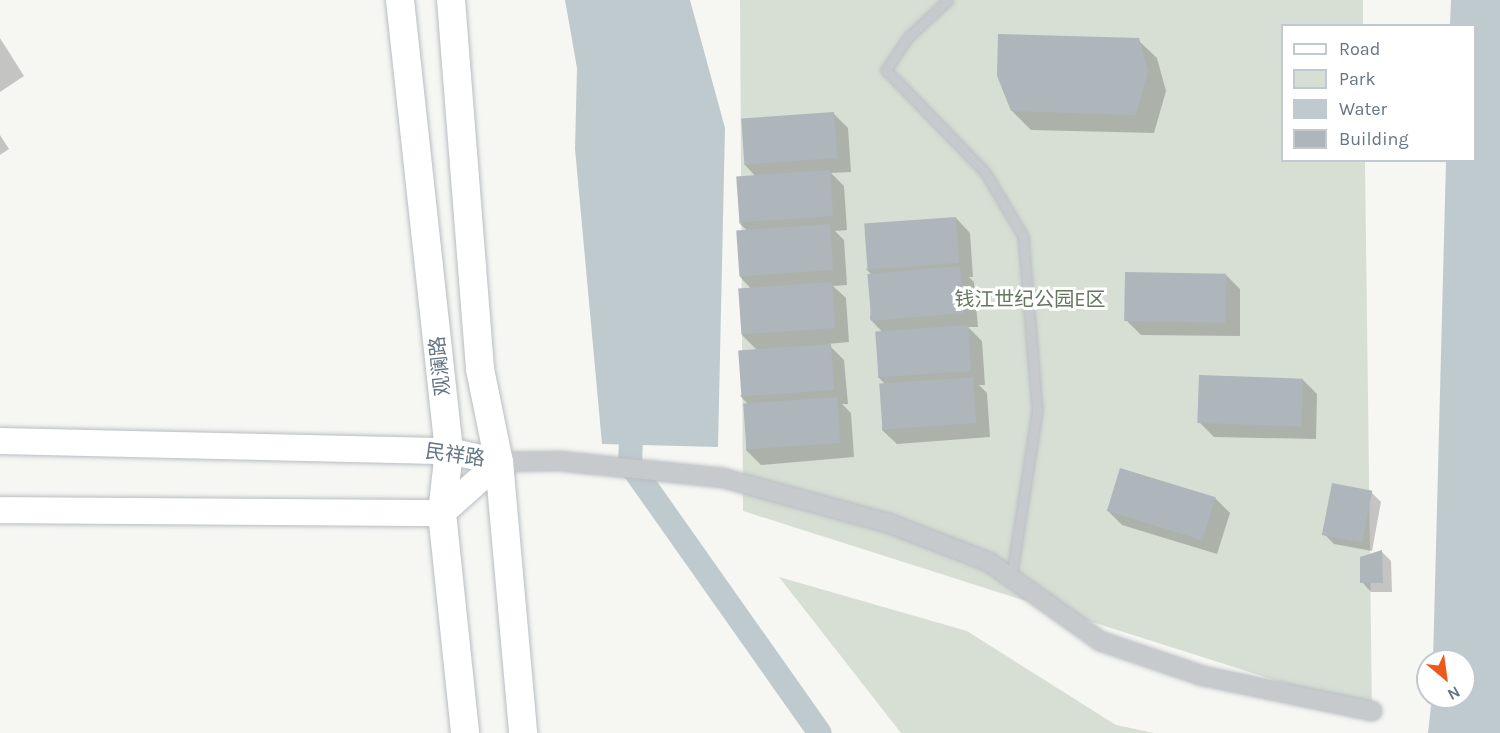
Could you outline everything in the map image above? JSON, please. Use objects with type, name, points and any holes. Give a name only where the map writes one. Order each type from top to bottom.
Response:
[{"type":"main road","name":"观澜路","points":[[400,0],[449,451],[442,513],[465,733]]},
{"type":"main road","name":"观澜路","points":[[451,0],[480,369],[499,462],[523,733]]},
{"type":"main road","name":"民祥路","points":[[0,441],[449,451],[499,462]]},
{"type":"main road","name":"民祥路","points":[[442,513],[499,462]]},
{"type":"main road","points":[[0,510],[442,513]]},
{"type":"street","points":[[499,462],[559,461],[723,478],[888,523],[989,562],[1100,641],[1203,676],[1372,711]]},
{"type":"lane","points":[[948,0],[908,37],[886,70],[985,172],[1023,236],[1037,411],[1011,578]]},
{"type":"green space","name":"钱江世纪公园E区","points":[[740,0],[1363,0],[1363,24],[1281,24],[1281,162],[1365,162],[1372,711],[743,511]]},
{"type":"green space","points":[[779,577],[967,631],[1116,725],[1154,733],[901,733]]},
{"type":"water","points":[[565,0],[690,0],[725,128],[718,447],[602,444],[575,149],[577,68]]},
{"type":"water","points":[[1451,0],[1500,0],[1500,733],[1428,733],[1431,709],[1476,709],[1476,649],[1433,649],[1446,162],[1476,162],[1476,24],[1450,24]]},
{"type":"building","points":[[998,34],[1139,38],[1148,71],[1136,115],[1011,111],[997,76]]},
{"type":"building","points":[[834,112],[837,158],[744,164],[741,118]]},
{"type":"building","points":[[830,170],[833,216],[739,222],[736,177]]},
{"type":"building","points":[[956,217],[959,263],[867,269],[864,223]]},
{"type":"building","points":[[830,224],[833,270],[739,276],[736,231]]},
{"type":"building","points":[[960,266],[964,313],[871,321],[867,274]]},
{"type":"building","points":[[1125,272],[1226,274],[1225,323],[1124,321]]},
{"type":"building","points":[[832,282],[835,328],[741,334],[738,289]]},
{"type":"building","points":[[968,325],[971,371],[878,377],[875,331]]},
{"type":"building","points":[[831,344],[834,390],[741,396],[738,350]]},
{"type":"building","points":[[1199,375],[1303,379],[1301,427],[1197,423]]},
{"type":"building","points":[[973,377],[976,423],[882,429],[879,384]]},
{"type":"building","points":[[837,397],[840,443],[746,449],[743,404]]},
{"type":"building","points":[[1120,468],[1216,497],[1202,540],[1107,511]]},
{"type":"building","points":[[1332,483],[1372,491],[1362,543],[1322,535]]},
{"type":"building","points":[[1382,550],[1383,583],[1360,583],[1360,557]]},
{"type":"waterway","points":[[632,413],[630,464],[820,733]]}]
